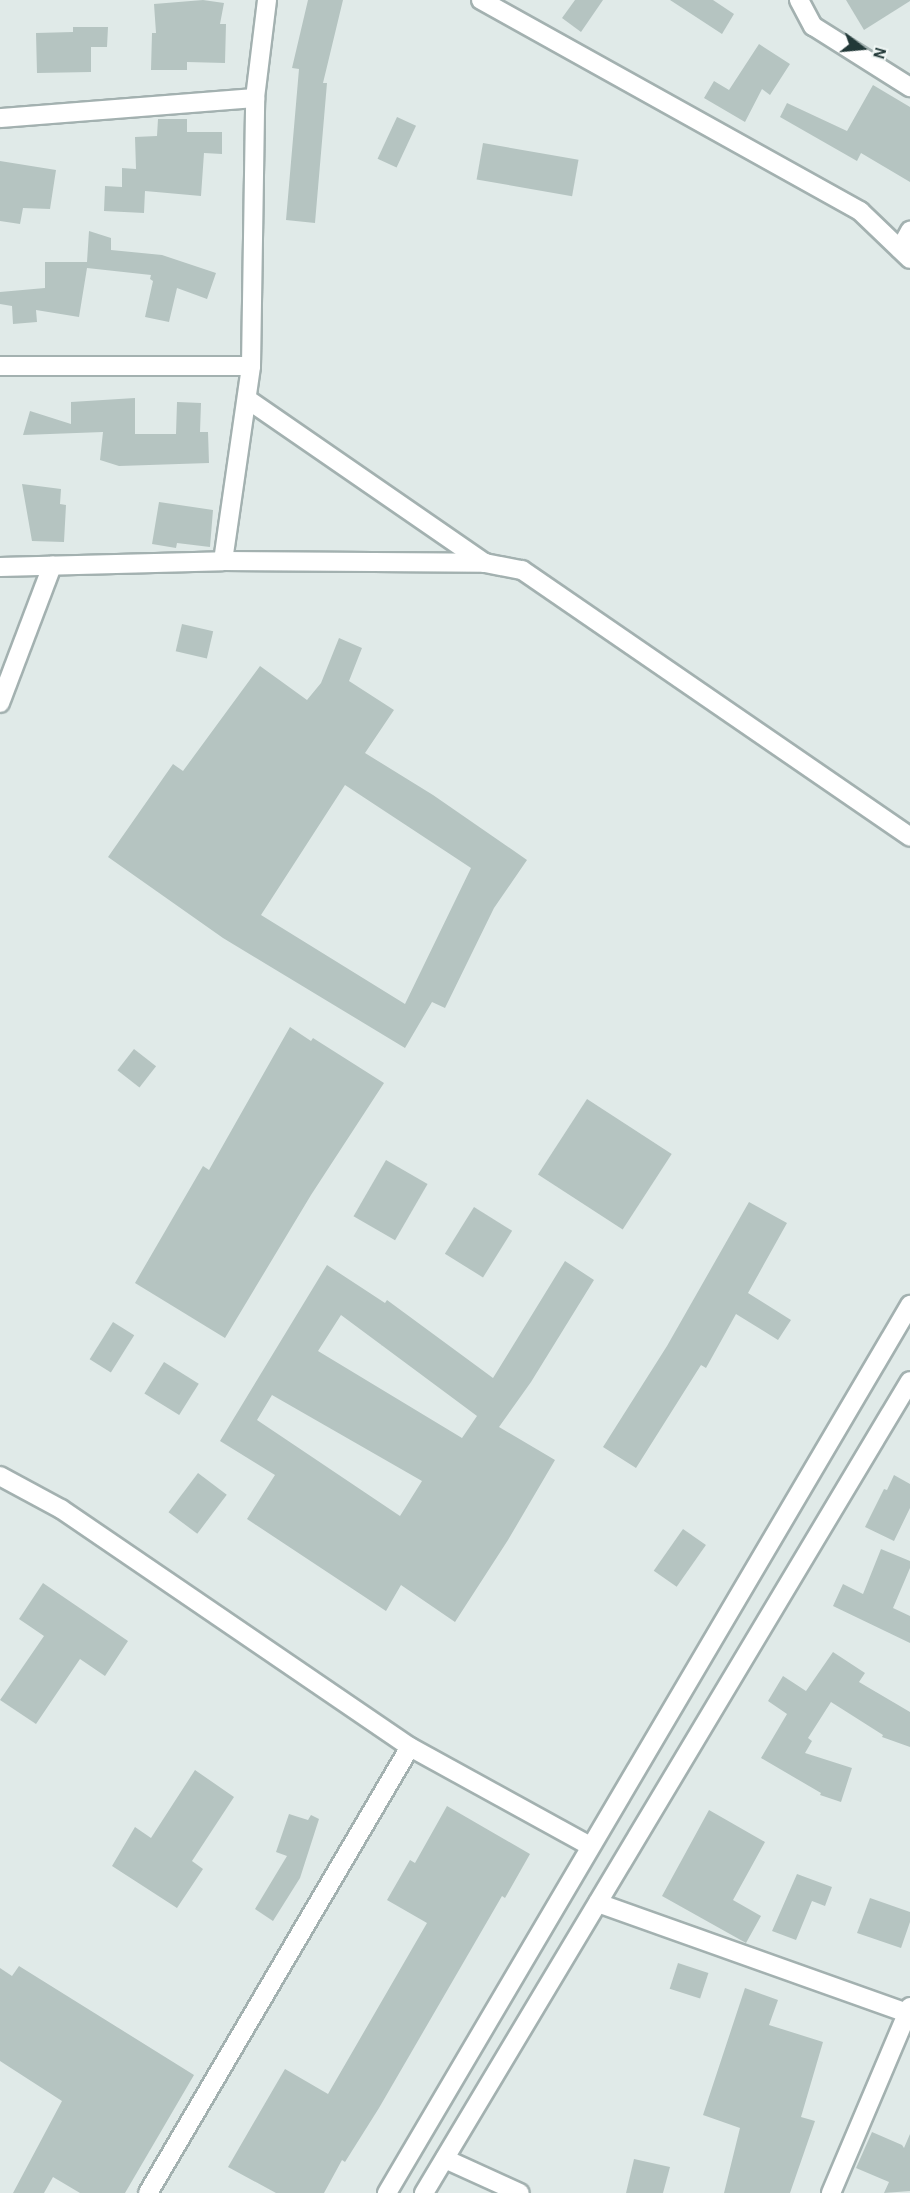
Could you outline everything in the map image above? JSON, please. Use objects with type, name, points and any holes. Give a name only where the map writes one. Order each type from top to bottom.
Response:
[{"type":"street","points":[[223,561],[251,366],[255,98],[267,0]]},
{"type":"street","points":[[481,0],[502,6],[860,211],[905,254]]},
{"type":"street","points":[[799,0],[813,26],[910,87]]},
{"type":"street","points":[[0,118],[255,98]]},
{"type":"street","points":[[905,254],[910,231]]},
{"type":"street","points":[[0,366],[251,366]]},
{"type":"street","points":[[247,399],[485,563]]},
{"type":"street","points":[[0,567],[223,561],[485,563],[522,570],[910,837]]},
{"type":"street","points":[[0,702],[52,566]]},
{"type":"street","points":[[387,2193],[910,1305]]},
{"type":"street","points":[[424,2193],[910,1381]]},
{"type":"street","points":[[0,1476],[61,1509],[410,1747],[590,1846]]},
{"type":"street","points":[[148,2193],[410,1747]]},
{"type":"street","points":[[598,1903],[909,2012],[831,2193]]},
{"type":"street","points":[[445,2159],[520,2193]]},
{"type":"building","points":[[203,0],[224,3],[220,24],[226,24],[225,63],[187,62],[187,70],[151,70],[152,33],[156,33],[154,4]]},
{"type":"building","points":[[308,0],[343,0],[323,83],[327,83],[315,223],[286,220],[299,69],[292,68]]},
{"type":"building","points":[[575,0],[603,0],[581,32],[562,18]]},
{"type":"building","points":[[670,0],[713,0],[734,14],[722,34]]},
{"type":"building","points":[[846,0],[910,0],[910,1],[864,30]]},
{"type":"building","points":[[73,27],[108,27],[107,47],[91,47],[91,72],[37,73],[36,33],[73,32]]},
{"type":"building","points":[[759,44],[790,64],[770,95],[762,89],[745,122],[704,98],[714,81],[729,90]]},
{"type":"building","points":[[873,85],[910,107],[910,182],[861,153],[857,161],[780,117],[787,103],[847,131]]},
{"type":"building","points":[[397,117],[416,126],[397,168],[378,159]]},
{"type":"building","points":[[158,119],[187,119],[187,132],[222,132],[222,154],[204,153],[201,196],[145,191],[144,213],[104,211],[105,186],[122,187],[122,168],[136,169],[135,137],[157,136]]},
{"type":"building","points":[[483,143],[579,160],[572,196],[477,179]]},
{"type":"building","points":[[0,161],[56,170],[50,209],[23,208],[20,224],[0,221]]},
{"type":"building","points":[[89,231],[111,238],[111,250],[162,255],[216,273],[207,299],[177,288],[169,322],[145,317],[153,281],[150,279],[151,275],[87,268],[79,317],[36,310],[37,322],[13,324],[12,306],[0,304],[0,292],[45,288],[45,262],[87,262]]},
{"type":"building","points":[[135,398],[135,434],[176,434],[177,402],[201,403],[200,432],[208,432],[209,463],[119,466],[100,460],[103,432],[23,435],[30,411],[71,424],[71,402]]},
{"type":"building","points":[[22,484],[61,489],[60,504],[66,505],[64,542],[32,541]]},
{"type":"building","points":[[159,502],[213,510],[210,547],[177,543],[176,548],[152,544]]},
{"type":"building","points":[[182,624],[213,631],[207,658],[176,651]]},
{"type":"building","points":[[339,638],[362,648],[349,681],[394,710],[365,753],[433,795],[527,860],[494,908],[445,1008],[432,1002],[405,1048],[223,938],[108,857],[173,764],[183,771],[260,666],[307,700],[321,683]],"holes":[[[345,785],[471,868],[405,1004],[261,915]]]},
{"type":"building","points":[[290,1027],[311,1041],[313,1038],[384,1083],[311,1195],[225,1338],[135,1283],[203,1166],[209,1170]]},
{"type":"building","points":[[134,1049],[156,1066],[139,1088],[117,1070]]},
{"type":"building","points":[[587,1099],[672,1154],[623,1229],[538,1174]]},
{"type":"building","points":[[386,1160],[428,1184],[395,1240],[353,1216]]},
{"type":"building","points":[[749,1202],[787,1223],[748,1293],[791,1320],[778,1340],[736,1314],[706,1368],[701,1365],[636,1468],[603,1447],[667,1346]]},
{"type":"building","points":[[474,1207],[512,1231],[483,1277],[445,1254]]},
{"type":"building","points":[[565,1261],[594,1280],[531,1382],[499,1427],[555,1460],[508,1540],[455,1622],[401,1585],[386,1611],[247,1519],[275,1475],[220,1441],[327,1265],[385,1303],[387,1300],[493,1378]],"holes":[[[341,1315],[477,1416],[462,1438],[318,1351]],[[272,1395],[422,1481],[400,1516],[257,1420]]]},
{"type":"building","points":[[113,1322],[134,1335],[111,1373],[90,1359]]},
{"type":"building","points":[[164,1362],[199,1384],[179,1415],[144,1393]]},
{"type":"building","points":[[198,1473],[227,1495],[197,1534],[169,1512]]},
{"type":"building","points":[[894,1475],[910,1484],[910,1508],[894,1541],[865,1527],[884,1489],[887,1490]]},
{"type":"building","points":[[683,1529],[706,1545],[677,1587],[654,1571]]},
{"type":"building","points":[[881,1549],[910,1561],[910,1568],[893,1608],[910,1616],[910,1643],[833,1606],[843,1584],[863,1594]]},
{"type":"building","points":[[43,1583],[128,1641],[105,1676],[80,1659],[36,1724],[0,1700],[44,1636],[19,1619]]},
{"type":"building","points":[[833,1652],[865,1673],[859,1682],[910,1712],[910,1747],[882,1737],[883,1735],[831,1702],[808,1738],[812,1741],[805,1753],[852,1768],[841,1802],[820,1795],[821,1793],[761,1758],[787,1714],[768,1701],[783,1676],[806,1691]]},
{"type":"building","points":[[195,1770],[234,1797],[192,1861],[203,1869],[177,1908],[112,1866],[135,1827],[151,1838]]},
{"type":"building","points":[[447,1806],[530,1854],[505,1898],[502,1896],[379,2108],[345,2162],[342,2160],[324,2193],[276,2193],[228,2167],[285,2069],[328,2094],[427,1923],[387,1900],[410,1860],[415,1863]]},
{"type":"building","points":[[709,1810],[765,1842],[733,1900],[761,1916],[746,1943],[662,1896]]},
{"type":"building","points":[[289,1814],[308,1820],[311,1815],[319,1819],[300,1878],[273,1921],[255,1909],[287,1856],[276,1852]]},
{"type":"building","points":[[797,1874],[832,1887],[825,1906],[812,1901],[796,1940],[772,1931]]},
{"type":"building","points":[[870,1898],[910,1912],[910,1922],[901,1948],[857,1933]]},
{"type":"building","points":[[678,1963],[708,1973],[700,1999],[670,1989]]},
{"type":"building","points":[[19,1966],[194,2075],[125,2193],[80,2193],[53,2177],[44,2193],[13,2193],[62,2101],[0,2061],[0,1968],[12,1976]]},
{"type":"building","points":[[745,1988],[778,2000],[769,2025],[823,2042],[801,2117],[815,2121],[790,2193],[724,2193],[740,2128],[703,2115]]},
{"type":"building","points":[[872,2132],[904,2148],[910,2134],[910,2191],[884,2193],[889,2182],[856,2168]]},
{"type":"building","points":[[634,2159],[670,2167],[663,2193],[626,2193]]}]
